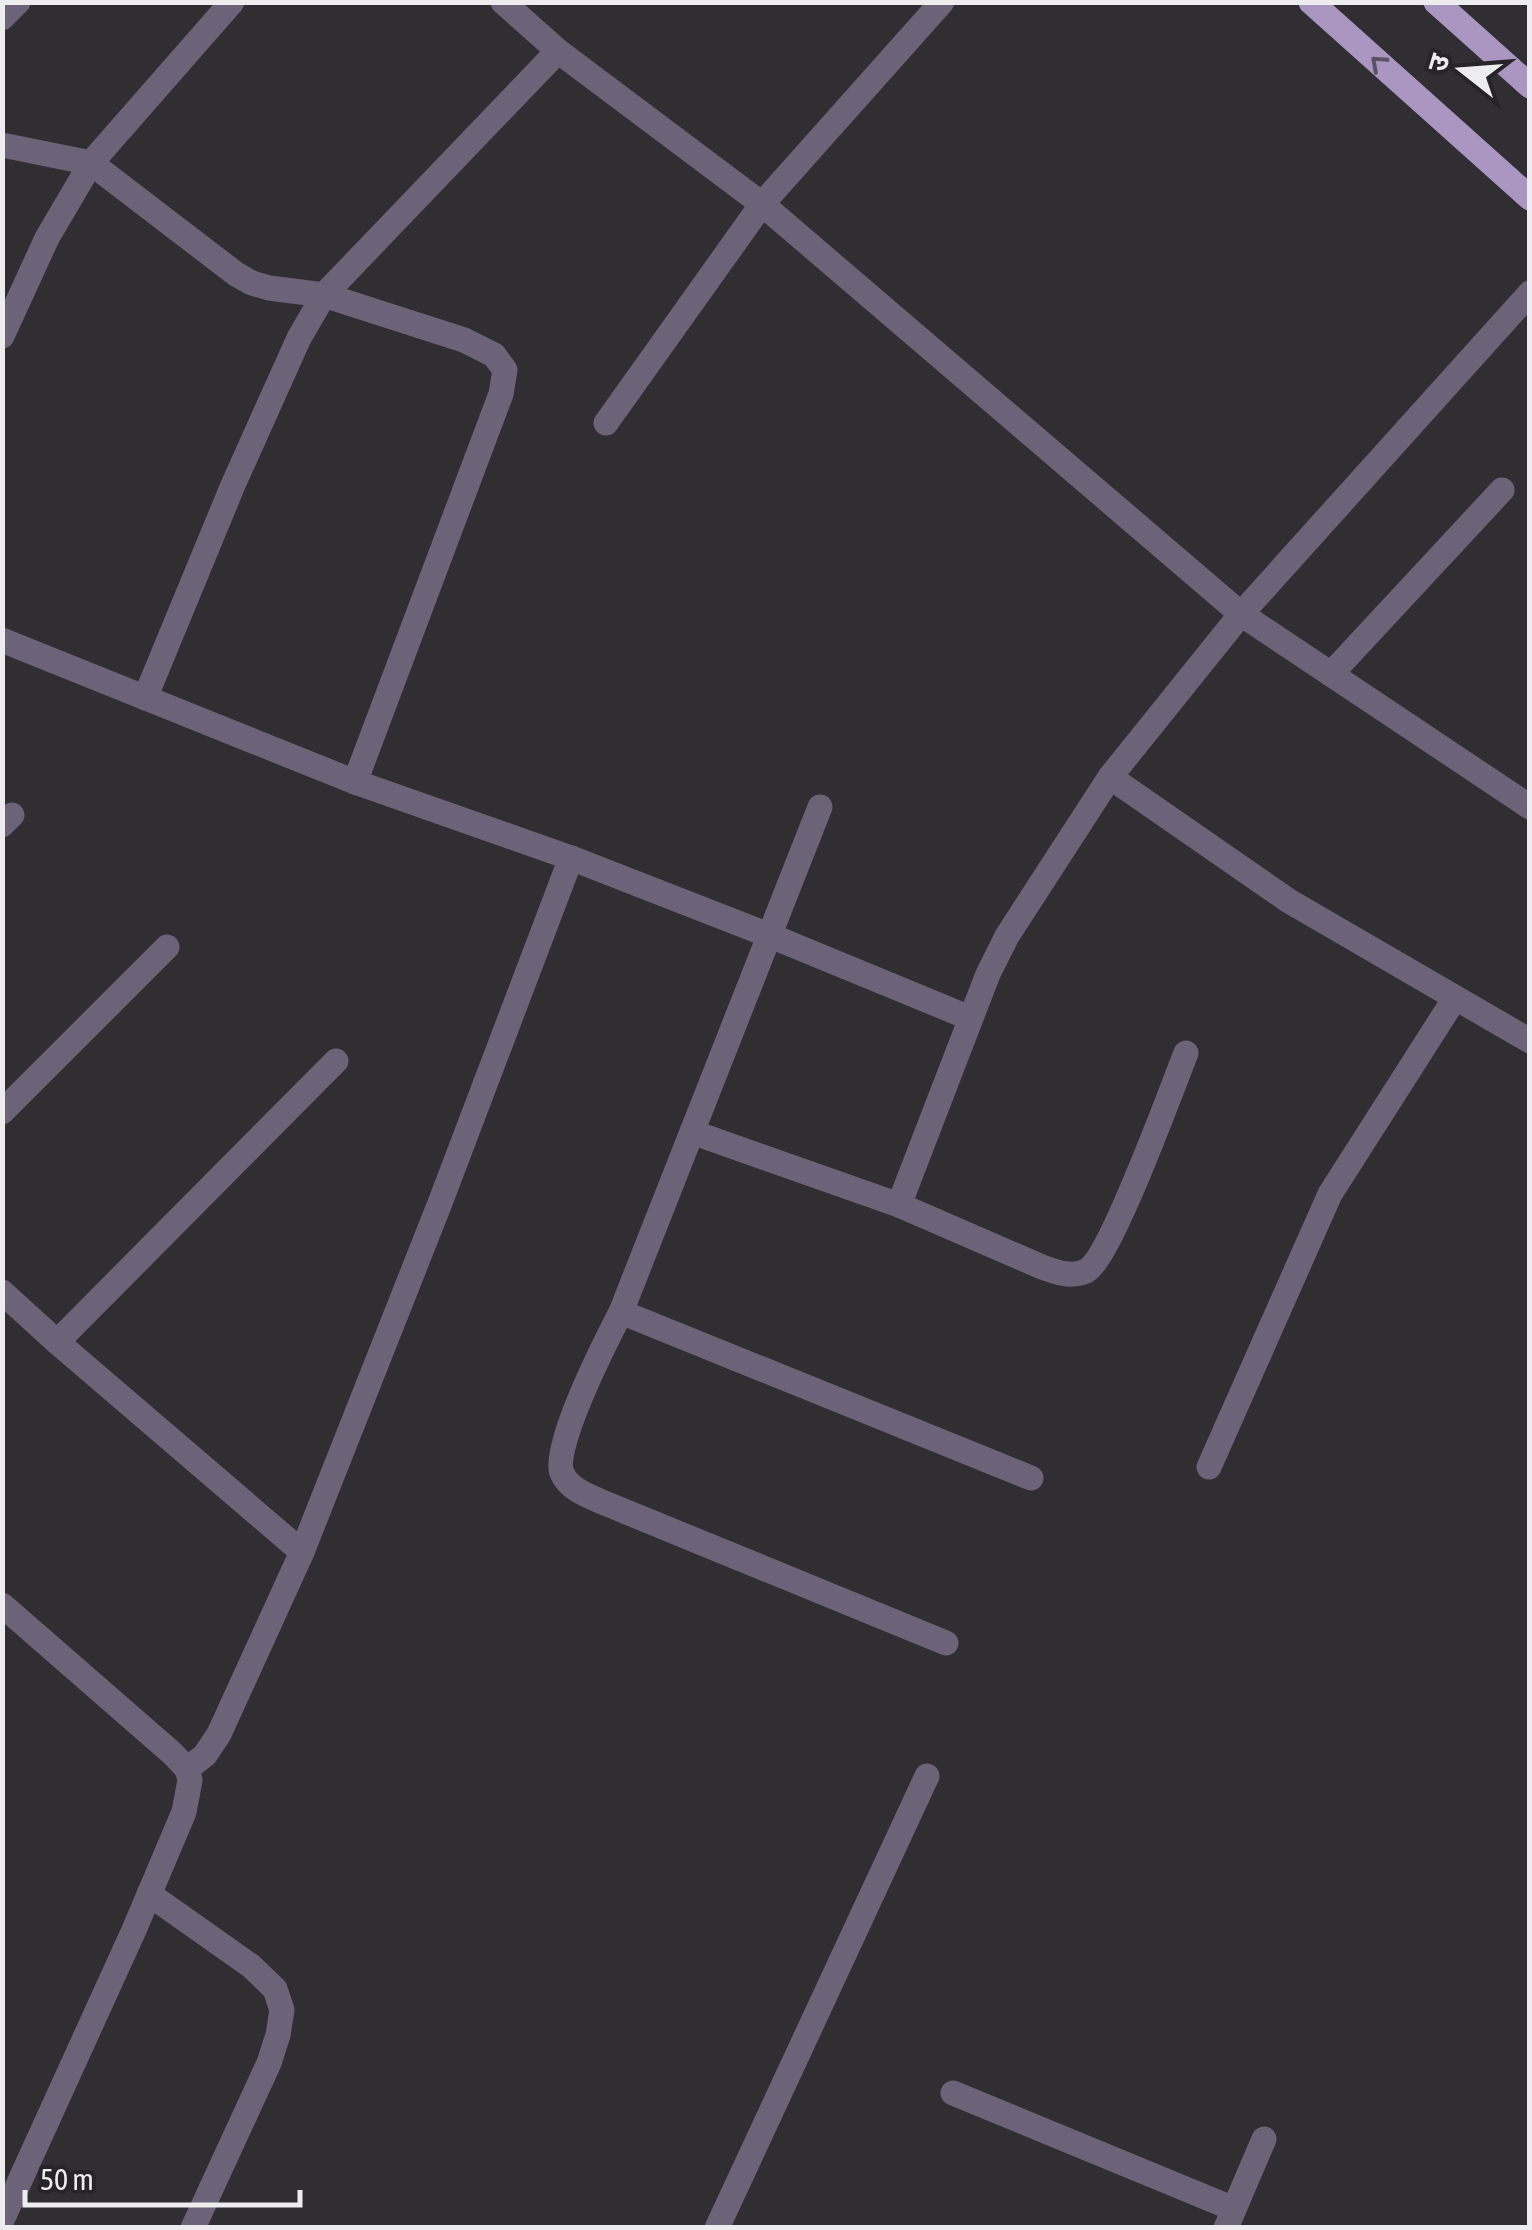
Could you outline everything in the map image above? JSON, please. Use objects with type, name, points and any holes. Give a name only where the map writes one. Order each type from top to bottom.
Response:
[{"type":"main road","points":[[1311,2],[1530,198]]},
{"type":"main road","points":[[1436,2],[1530,86]]},
{"type":"street","points":[[2,18],[18,2]]},
{"type":"street","points":[[2,336],[46,238],[90,163],[232,2]]},
{"type":"street","points":[[503,2],[558,51],[762,204],[1241,614],[1530,807]]},
{"type":"street","points":[[606,423],[762,204],[942,2]]},
{"type":"street","points":[[145,698],[234,484],[300,338],[324,296],[558,51]]},
{"type":"street","points":[[2,145],[90,163],[252,283],[324,296],[464,340],[494,355],[504,370],[501,394],[355,782]]},
{"type":"street","points":[[899,1204],[970,1018],[1007,936],[1110,777],[1241,614],[1530,293]]},
{"type":"street","points":[[1332,674],[1502,490]]},
{"type":"street","points":[[2,640],[355,782],[571,858],[970,1018]]},
{"type":"street","points":[[1110,777],[1289,901],[1530,1042]]},
{"type":"street","points":[[820,806],[621,1312],[585,1382],[559,1460],[562,1475],[574,1488],[946,1643]]},
{"type":"street","points":[[187,1769],[205,1755],[219,1734],[302,1552],[571,858]]},
{"type":"street","points":[[2,1112],[168,947]]},
{"type":"street","points":[[1209,1467],[1330,1194],[1455,998]]},
{"type":"street","points":[[692,1132],[899,1204],[1066,1275],[1088,1270],[1102,1255],[1186,1054]]},
{"type":"street","points":[[57,1342],[336,1061]]},
{"type":"street","points":[[2,1292],[302,1552]]},
{"type":"street","points":[[621,1312],[1031,1478]]},
{"type":"street","points":[[2,1605],[187,1769],[190,1780],[184,1812],[2,2222],[10,2228]]},
{"type":"street","points":[[717,2228],[928,1776]]},
{"type":"street","points":[[149,1894],[251,1966],[276,1989],[282,2010],[269,2063],[193,2228]]},
{"type":"street","points":[[953,2093],[1230,2218],[1264,2140]]}]
